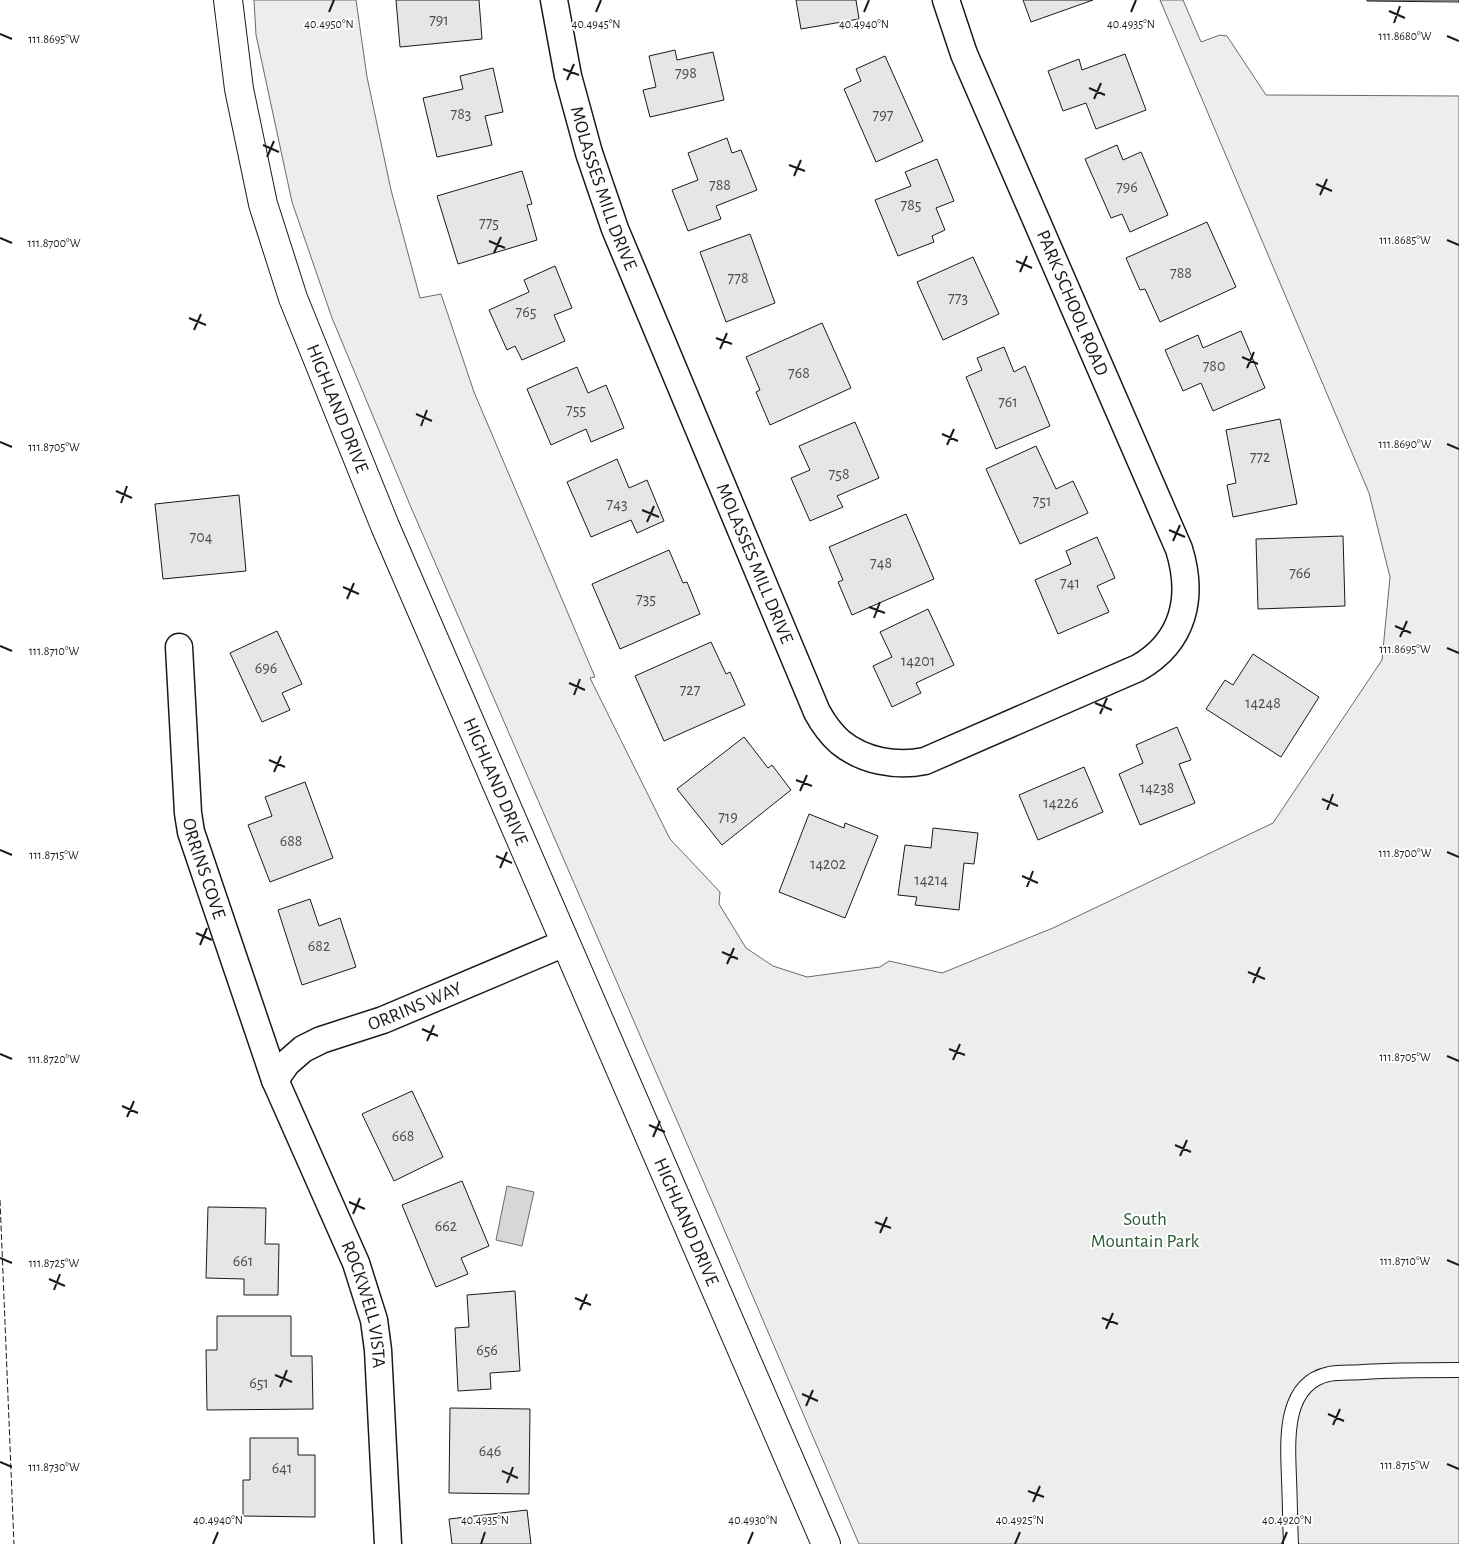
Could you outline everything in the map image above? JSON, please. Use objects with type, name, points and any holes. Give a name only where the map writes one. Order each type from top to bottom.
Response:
[{"type":"main road","name":"HIGHLAND DRIVE","points":[[228,0],[239,88],[263,204],[293,298],[385,526],[564,943],[826,1544]]},
{"type":"street","name":"MOLASSES MILL DRIVE","points":[[554,0],[568,76],[589,153],[615,229],[817,712],[841,743],[863,755],[886,763],[912,764],[924,761],[1150,662],[1168,644],[1181,621],[1185,608]]},
{"type":"street","name":"PARK SCHOOL ROAD","points":[[946,0],[964,54],[1178,550],[1186,578],[1185,608]]},
{"type":"street","name":"ORRINS COVE","points":[[179,647],[188,813],[191,832],[275,1080]]},
{"type":"street","name":"ORRINS WAY","points":[[275,1080],[287,1063],[303,1049],[322,1040],[383,1020],[564,943]]},
{"type":"street","name":"ROCKWELL VISTA","points":[[275,1080],[356,1263],[374,1320],[378,1350],[388,1544]]},
{"type":"lane","points":[[1291,1544],[1288,1432],[1294,1404],[1308,1384],[1328,1374],[1398,1370],[1459,1370]]},
{"type":"shaded area","name":"South Mountain Park","points":[[254,0],[356,0],[367,77],[391,190],[420,298],[441,294],[474,392],[595,677],[590,678],[670,839],[720,892],[719,904],[746,948],[773,966],[807,977],[880,967],[889,961],[942,973],[1053,928],[1273,823],[1382,660],[1390,577],[1369,493],[1160,0],[1183,0],[1201,42],[1220,35],[1227,36],[1266,95],[1459,96],[1459,1544],[859,1544],[410,505],[332,318],[292,202],[256,35]]},
{"type":"shaded area","points":[[507,1186],[534,1192],[522,1246],[496,1240]]},
{"type":"building","points":[[396,0],[479,0],[482,39],[400,47]]},
{"type":"building","points":[[796,0],[856,0],[859,19],[801,29]]},
{"type":"building","points":[[1023,0],[1093,0],[1031,22]]},
{"type":"building","points":[[1459,0],[1459,2],[1367,1]]},
{"type":"building","points":[[675,50],[677,60],[713,52],[724,100],[650,117],[643,90],[656,87],[649,56]]},
{"type":"building","points":[[1125,54],[1146,110],[1096,129],[1086,103],[1063,111],[1048,71],[1079,59],[1082,70]]},
{"type":"building","points":[[885,56],[923,141],[876,162],[844,89],[861,81],[856,69]]},
{"type":"building","points":[[493,68],[503,112],[485,116],[492,145],[437,157],[423,98],[463,89],[460,76]]},
{"type":"building","points":[[727,138],[732,153],[741,150],[757,190],[716,206],[721,219],[688,231],[672,190],[698,180],[688,153]]},
{"type":"building","points":[[1117,145],[1123,160],[1141,152],[1168,215],[1130,232],[1122,214],[1111,218],[1085,159]]},
{"type":"building","points":[[937,159],[954,201],[936,208],[945,230],[932,236],[934,242],[898,256],[875,200],[911,186],[905,172]]},
{"type":"building","points":[[522,171],[532,204],[527,205],[537,240],[458,264],[437,196]]},
{"type":"building","points":[[1207,222],[1236,287],[1160,322],[1145,289],[1140,290],[1126,258]]},
{"type":"building","points":[[750,234],[775,303],[726,322],[700,252]]},
{"type":"building","points":[[973,257],[999,314],[943,340],[917,282]]},
{"type":"building","points":[[555,266],[572,308],[554,315],[565,341],[522,360],[515,346],[507,350],[489,310],[529,292],[524,280]]},
{"type":"building","points":[[822,323],[851,388],[770,425],[756,392],[760,390],[746,357]]},
{"type":"building","points":[[1241,331],[1265,388],[1213,411],[1201,383],[1183,391],[1165,350],[1198,335],[1203,348]]},
{"type":"building","points":[[1004,347],[1014,372],[1025,366],[1050,426],[996,449],[966,377],[982,370],[977,358]]},
{"type":"building","points":[[577,367],[588,393],[606,385],[624,428],[591,442],[586,429],[551,445],[527,389]]},
{"type":"building","points":[[1280,419],[1297,504],[1233,517],[1227,485],[1236,483],[1226,430]]},
{"type":"building","points":[[855,422],[879,478],[837,496],[843,507],[810,521],[791,478],[810,470],[799,446]]},
{"type":"building","points":[[1036,446],[1056,489],[1073,481],[1088,513],[1020,544],[986,469]]},
{"type":"building","points":[[617,459],[629,488],[647,480],[664,521],[637,533],[631,520],[591,537],[567,482]]},
{"type":"building","points":[[239,495],[246,571],[163,579],[155,504]]},
{"type":"building","points":[[906,514],[934,579],[852,615],[838,582],[843,580],[829,547]]},
{"type":"building","points":[[1343,536],[1345,606],[1258,609],[1256,539]]},
{"type":"building","points":[[1097,537],[1115,578],[1097,586],[1109,612],[1058,634],[1035,580],[1071,564],[1066,551]]},
{"type":"building","points":[[669,550],[683,583],[687,582],[700,614],[620,649],[592,584]]},
{"type":"building","points":[[928,609],[954,665],[916,683],[921,693],[892,707],[873,666],[892,657],[880,632]]},
{"type":"building","points":[[277,631],[302,684],[282,693],[290,710],[262,722],[230,653]]},
{"type":"building","points":[[711,642],[726,674],[730,672],[745,705],[664,741],[635,676]]},
{"type":"building","points":[[1253,654],[1319,697],[1281,757],[1206,709],[1225,680],[1233,685]]},
{"type":"building","points":[[1177,727],[1191,760],[1179,764],[1195,803],[1140,825],[1119,774],[1143,763],[1136,745]]},
{"type":"building","points":[[744,737],[768,768],[772,765],[791,790],[722,845],[677,789]]},
{"type":"building","points":[[1084,767],[1103,812],[1038,840],[1019,795]]},
{"type":"building","points":[[305,782],[333,858],[270,882],[248,825],[272,816],[265,797]]},
{"type":"building","points":[[809,814],[844,828],[845,823],[878,836],[845,918],[779,892]]},
{"type":"building","points":[[933,828],[978,833],[974,864],[964,863],[959,910],[915,905],[917,897],[898,895],[905,845],[931,848]]},
{"type":"building","points":[[310,899],[319,926],[340,918],[356,967],[302,985],[278,910]]},
{"type":"building","points":[[412,1091],[443,1157],[394,1181],[362,1114]]},
{"type":"building","points":[[462,1181],[489,1246],[461,1258],[468,1274],[436,1287],[402,1205]]},
{"type":"building","points":[[208,1207],[266,1208],[265,1244],[279,1244],[278,1295],[244,1295],[244,1279],[206,1278]]},
{"type":"building","points":[[515,1291],[520,1371],[490,1373],[491,1389],[458,1391],[455,1328],[469,1327],[467,1295]]},
{"type":"building","points":[[217,1316],[291,1316],[291,1356],[312,1356],[313,1409],[207,1410],[206,1350],[217,1350]]},
{"type":"building","points":[[450,1408],[530,1409],[529,1494],[449,1493]]},
{"type":"building","points":[[250,1438],[298,1438],[298,1455],[315,1455],[315,1517],[243,1516],[243,1480],[250,1480]]},
{"type":"building","points":[[527,1510],[531,1544],[452,1544],[449,1519]]},
{"type":"fence","points":[[0,1200],[14,1544]]}]
